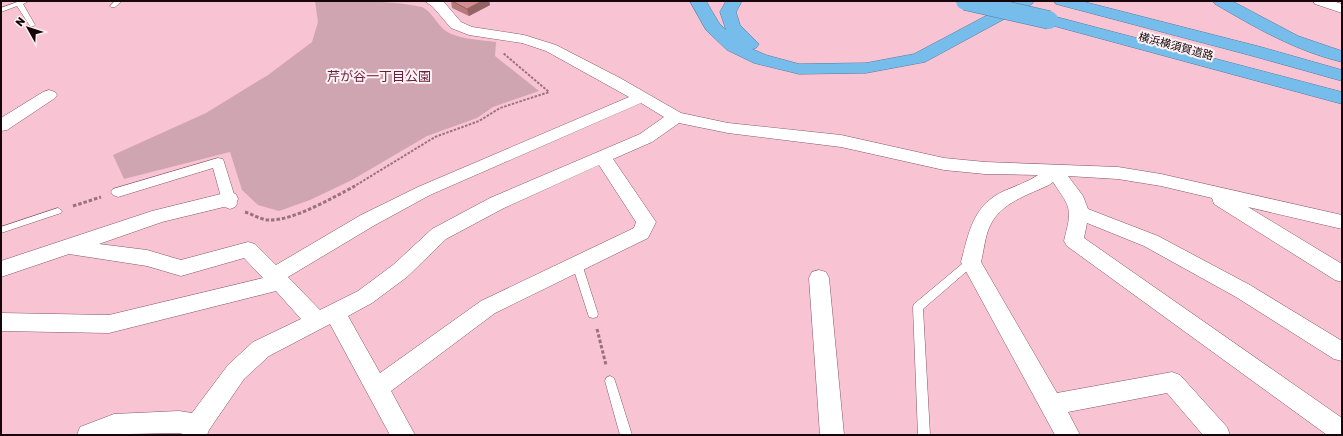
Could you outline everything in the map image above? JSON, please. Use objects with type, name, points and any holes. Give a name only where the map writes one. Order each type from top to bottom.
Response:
[{"type":"highway","points":[[698,1],[712,26],[733,46],[760,59],[799,68],[858,68],[918,58],[1026,1]]},
{"type":"highway","points":[[734,1],[728,12],[732,27],[752,46],[807,62],[876,59],[920,46],[1005,1]]},
{"type":"highway","points":[[965,1],[1062,10],[1342,98]]},
{"type":"highway","name":"横浜横須賀道路","points":[[1008,1],[1062,10],[1255,50],[1342,76]]},
{"type":"highway","points":[[1221,1],[1253,20],[1292,40],[1342,57]]},
{"type":"highway","name":"横浜横須賀道路","points":[[1062,10],[1342,93]]},
{"type":"street","points":[[1320,1],[1342,9]]},
{"type":"street","points":[[437,2],[456,25],[469,31],[519,38],[551,48],[676,117],[728,128],[841,141],[944,164],[984,168],[1118,173],[1207,190],[1342,222]]},
{"type":"street","points":[[1,126],[49,95]]},
{"type":"street","points":[[1,322],[109,324],[277,279],[368,220],[424,190],[642,97]]},
{"type":"street","points":[[89,435],[114,425],[179,422],[196,430],[236,372],[261,349],[325,315],[365,297],[400,272],[439,234],[497,203],[646,138],[676,117]]},
{"type":"street","points":[[377,388],[488,307],[641,233],[646,222],[603,157]]},
{"type":"street","points":[[1,269],[159,216],[230,202],[218,162],[118,192]]},
{"type":"street","points":[[1054,170],[1076,201],[1080,213],[1074,241],[1342,432]]},
{"type":"street","points":[[1054,170],[1043,181],[1009,196],[993,206],[980,226],[970,262],[1068,435]]},
{"type":"street","points":[[1207,190],[1342,274]]},
{"type":"street","points":[[1080,213],[1151,241],[1243,290],[1342,352]]},
{"type":"street","points":[[69,247],[147,258],[180,268],[248,249],[277,279],[325,315],[377,388],[403,435]]},
{"type":"street","points":[[819,278],[832,435]]},
{"type":"street","points":[[1051,405],[1172,382],[1218,435]]},
{"type":"lane","points":[[1,10],[26,1]]},
{"type":"lane","points":[[113,6],[119,1]]},
{"type":"lane","points":[[19,4],[32,25]]},
{"type":"lane","points":[[1,230],[58,211]]},
{"type":"lane","points":[[924,435],[918,307],[970,262]]},
{"type":"lane","points":[[577,264],[593,314]]},
{"type":"lane","points":[[610,381],[626,435]]},
{"type":"path","points":[[230,202],[251,215],[268,220],[286,217],[327,200],[362,182],[435,137],[479,121],[500,108],[549,92],[516,65]]},
{"type":"path","points":[[72,206],[118,192]]},
{"type":"path","points":[[593,314],[610,381]]},
{"type":"green space","name":"芹が谷一丁目公園","points":[[315,1],[383,2],[422,7],[426,9],[446,31],[451,34],[470,39],[496,42],[495,56],[539,91],[493,107],[477,118],[427,136],[352,180],[310,200],[279,211],[258,205],[242,190],[230,152],[124,179],[113,155],[206,113],[268,75],[312,42],[318,22]]},
{"type":"building","points":[[452,1],[482,1],[467,9]]}]
